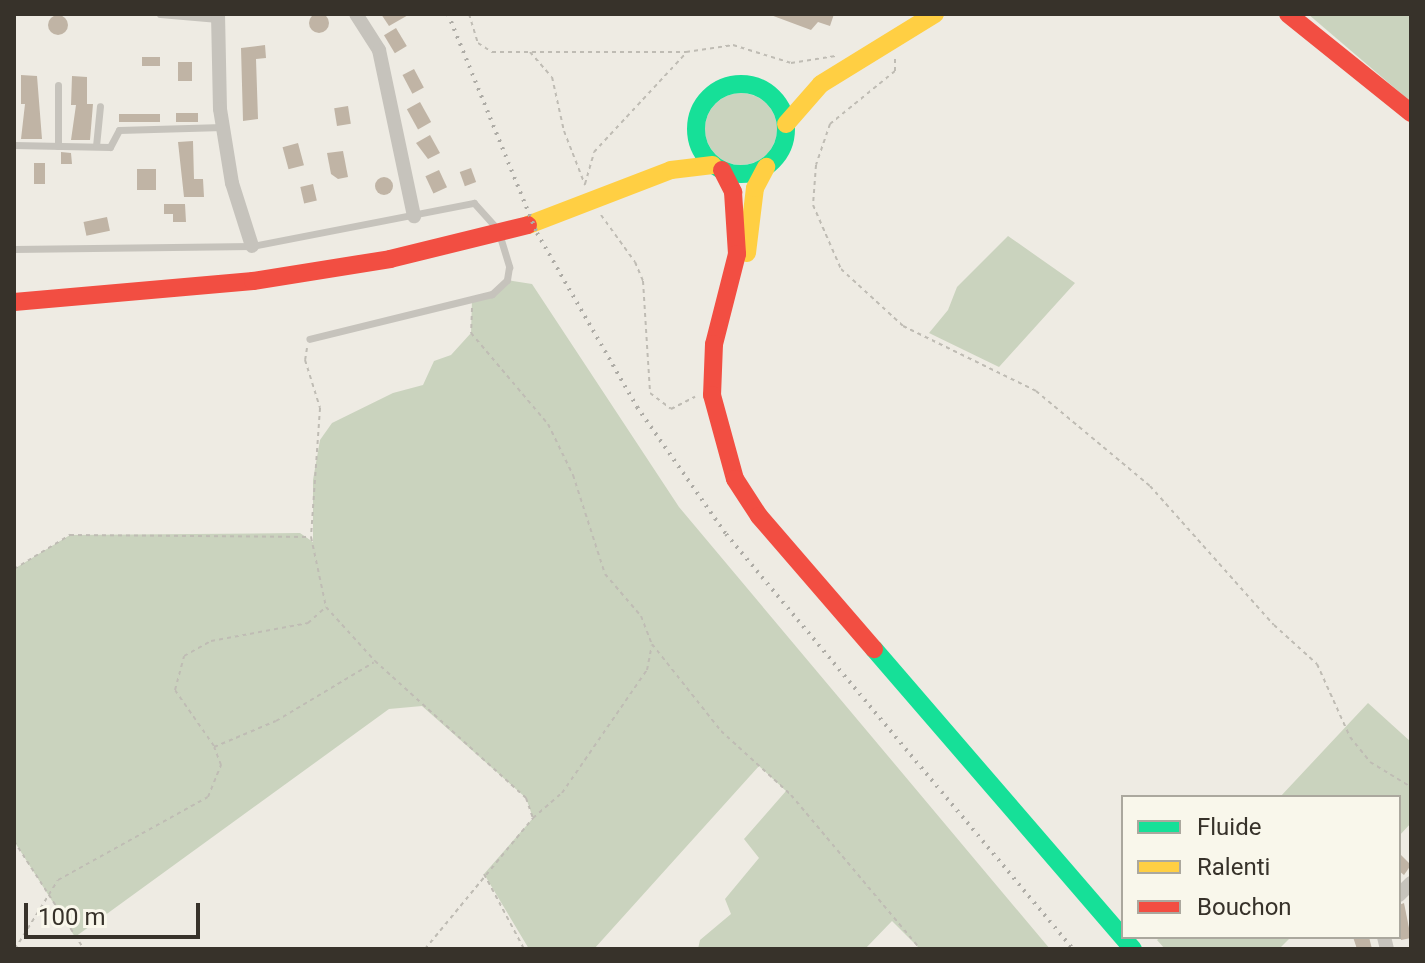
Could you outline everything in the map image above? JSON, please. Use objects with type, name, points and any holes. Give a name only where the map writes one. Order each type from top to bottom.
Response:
[{"type":"main road","points":[[935,14],[895,38],[835,65],[792,91],[768,92],[745,84],[718,90],[699,111],[696,135],[733,192],[737,242],[712,369],[712,406],[725,457],[759,516],[909,685],[1121,935]]},
{"type":"main road","points":[[1288,14],[1411,113]]},
{"type":"main road","points":[[835,65],[799,104],[786,124],[781,150],[766,167],[755,188],[746,259],[721,359],[728,436],[756,491],[909,685]]},
{"type":"main road","points":[[768,92],[786,124]]},
{"type":"main road","points":[[648,178],[696,135]]},
{"type":"main road","points":[[14,302],[290,277],[471,241],[538,223],[648,178],[691,164],[749,174],[766,167]]},
{"type":"street","points":[[356,14],[379,50],[414,216]]},
{"type":"street","points":[[218,16],[223,127],[232,183],[252,246]]},
{"type":"lane","points":[[160,14],[218,16]]},
{"type":"lane","points":[[58,85],[58,146]]},
{"type":"lane","points":[[96,146],[100,106]]},
{"type":"lane","points":[[14,145],[110,147],[119,130],[223,127]]},
{"type":"lane","points":[[14,249],[252,246],[474,203],[498,230],[509,267],[507,280],[492,294],[309,339]]},
{"type":"path","points":[[469,14],[486,50],[686,52],[733,45],[791,63],[835,65]]},
{"type":"path","points":[[895,38],[895,71],[830,124],[816,165],[813,205],[841,269],[903,326],[1036,391],[1150,486],[1274,625],[1317,664],[1350,737],[1370,762],[1411,787]]},
{"type":"path","points":[[530,52],[547,66],[585,185],[594,152],[686,52]]},
{"type":"path","points":[[600,213],[635,262],[643,281],[650,393],[671,409],[697,395]]},
{"type":"path","points":[[472,300],[471,333],[548,424],[573,475],[605,574],[641,616],[652,644],[721,731],[791,795],[920,949]]},
{"type":"path","points":[[309,339],[305,360],[320,408],[320,440],[309,508],[311,537],[326,607],[375,661],[526,798],[533,818]]},
{"type":"path","points":[[14,569],[70,535],[311,537]]},
{"type":"path","points":[[15,949],[58,880],[208,797],[218,783],[221,765],[214,747],[175,690],[184,656],[211,641],[308,623],[326,607]]},
{"type":"path","points":[[425,949],[533,818],[562,793],[647,670],[652,644]]},
{"type":"path","points":[[214,747],[276,721],[375,661]]},
{"type":"path","points":[[14,841],[47,898],[84,949]]},
{"type":"path","points":[[484,874],[524,949]]},
{"type":"green space","points":[[1308,14],[1411,14],[1411,102]]},
{"type":"green space","points":[[748,93],[767,103],[775,115],[775,143],[767,155],[755,163],[734,165],[715,155],[707,143],[705,122],[715,103],[727,95]]},
{"type":"green space","points":[[1008,236],[1075,283],[999,367],[929,333],[948,310],[957,287]]},
{"type":"green space","points":[[507,280],[532,284],[679,507],[1050,949],[920,949],[892,921],[865,949],[698,949],[700,940],[731,914],[725,899],[759,858],[744,839],[786,791],[759,766],[594,949],[529,949],[484,874],[533,818],[526,798],[422,706],[389,709],[75,937],[14,841],[14,569],[70,535],[300,533],[313,542],[313,480],[320,440],[332,423],[393,393],[423,385],[434,361],[451,355],[471,333],[472,300],[492,294]]},
{"type":"green space","points":[[1368,703],[1411,742],[1411,823],[1401,834],[1401,795],[1282,795]]},
{"type":"green space","points":[[1289,939],[1279,949],[1165,949],[1157,940]]},
{"type":"building","points":[[319,13],[326,16],[329,23],[326,30],[319,33],[312,30],[309,23],[312,16]]},
{"type":"building","points":[[381,14],[410,14],[389,26]]},
{"type":"building","points":[[768,14],[834,14],[830,26],[818,22],[811,30]]},
{"type":"building","points":[[58,15],[65,18],[68,25],[65,32],[58,35],[51,32],[48,25],[51,18]]},
{"type":"building","points":[[396,28],[407,46],[395,53],[384,35]]},
{"type":"building","points":[[265,45],[266,58],[256,59],[258,119],[243,121],[241,48]]},
{"type":"building","points":[[142,57],[160,57],[160,66],[142,66]]},
{"type":"building","points":[[178,62],[192,62],[192,81],[178,81]]},
{"type":"building","points":[[414,69],[424,88],[412,94],[403,75]]},
{"type":"building","points":[[21,75],[37,76],[42,139],[21,139],[25,104],[21,104]]},
{"type":"building","points":[[72,76],[87,77],[87,104],[93,104],[90,140],[71,140],[76,105],[71,105]]},
{"type":"building","points":[[420,102],[431,122],[418,129],[407,109]]},
{"type":"building","points":[[348,106],[351,124],[337,126],[334,108]]},
{"type":"building","points":[[176,113],[198,113],[198,122],[176,122]]},
{"type":"building","points":[[119,114],[160,114],[160,122],[119,122]]},
{"type":"building","points":[[430,135],[440,153],[428,159],[416,143]]},
{"type":"building","points":[[193,141],[194,179],[203,179],[204,197],[184,197],[178,142]]},
{"type":"building","points":[[298,143],[304,165],[288,169],[283,147]]},
{"type":"building","points":[[343,151],[348,177],[338,179],[331,174],[327,153]]},
{"type":"building","points":[[61,152],[71,153],[72,164],[61,164]]},
{"type":"building","points":[[34,163],[45,163],[45,184],[34,184]]},
{"type":"building","points":[[471,168],[476,182],[465,186],[460,172]]},
{"type":"building","points":[[137,169],[156,169],[156,190],[137,190]]},
{"type":"building","points":[[439,170],[447,187],[433,194],[425,176]]},
{"type":"building","points":[[380,177],[388,177],[393,186],[391,193],[380,195],[375,190],[375,182]]},
{"type":"building","points":[[313,184],[317,201],[304,203],[300,187]]},
{"type":"building","points":[[164,204],[185,204],[186,222],[173,222],[173,214],[164,214]]},
{"type":"building","points":[[107,217],[110,231],[86,236],[84,222]]},
{"type":"building","points":[[1401,855],[1411,865],[1404,875],[1401,873]]},
{"type":"building","points":[[1404,903],[1411,938],[1401,940],[1401,939],[1401,904]]},
{"type":"building","points":[[1354,939],[1370,939],[1372,949],[1357,949]]},
{"type":"railway","points":[[448,14],[537,233],[637,407],[726,534],[1073,949]]},
{"type":"traffic: fast","points":[[732,84],[750,84],[766,91],[779,104],[786,120],[786,129],[786,138],[779,154],[766,167],[750,174],[732,174],[716,167],[703,154],[696,138],[696,120],[703,104],[716,91],[732,84]]},
{"type":"traffic: fast","points":[[874,649],[1121,935]]},
{"type":"traffic: fast","points":[[1124,939],[1133,949]]},
{"type":"traffic: slow","points":[[786,124],[821,84],[935,14]]},
{"type":"traffic: slow","points":[[528,225],[671,170],[713,165]]},
{"type":"traffic: slow","points":[[747,253],[755,188],[766,167]]},
{"type":"traffic: jam","points":[[1288,14],[1411,113]]},
{"type":"traffic: jam","points":[[722,170],[733,192],[737,254],[714,344],[712,395],[735,479],[759,516],[874,649]]},
{"type":"traffic: jam","points":[[14,302],[253,281],[390,259],[528,225]]}]
